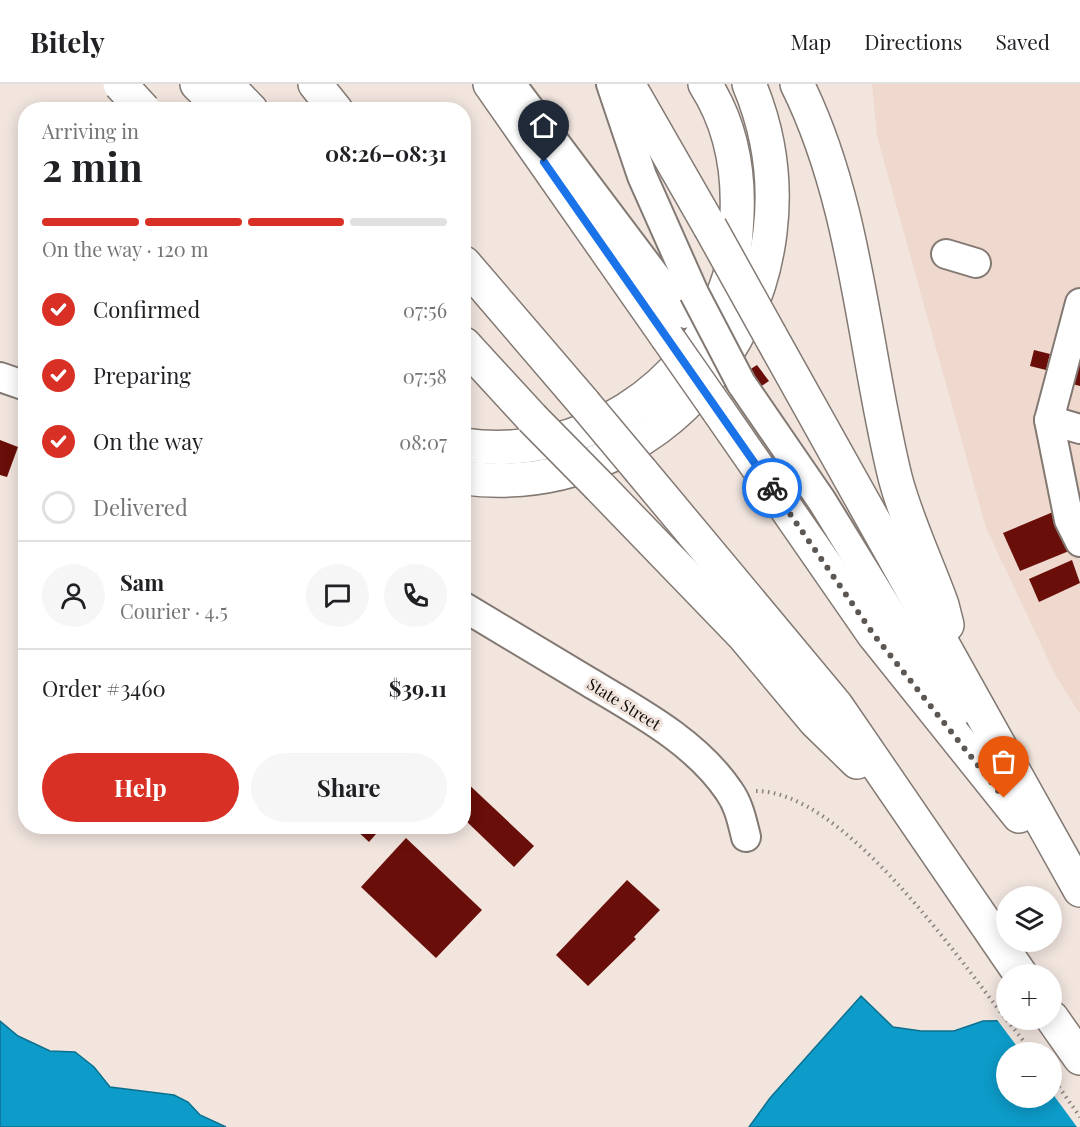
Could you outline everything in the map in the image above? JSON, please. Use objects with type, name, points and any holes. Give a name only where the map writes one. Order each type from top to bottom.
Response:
[{"type":"highway","points":[[120,84],[137,102]]},
{"type":"highway","points":[[138,84],[139,102]]},
{"type":"highway","points":[[197,84],[215,102]]},
{"type":"highway","points":[[226,84],[243,102]]},
{"type":"highway","points":[[315,84],[330,102]]},
{"type":"highway","points":[[490,84],[681,314],[718,410],[874,635],[1080,892]]},
{"type":"highway","points":[[628,84],[1080,892]]},
{"type":"highway","points":[[471,445],[506,447],[550,443],[583,433],[645,398],[692,353],[720,303],[730,276],[736,236],[738,189],[733,153],[724,123],[705,84]]},
{"type":"highway","points":[[471,478],[508,480],[538,477],[592,463],[623,450],[667,420],[712,376],[733,346],[749,316],[761,283],[768,248],[771,191],[767,153],[763,127],[748,84]]},
{"type":"highway","points":[[797,84],[814,119],[829,162],[852,262],[895,478],[942,605],[957,673]]},
{"type":"highway","points":[[471,271],[836,705],[1013,964]]},
{"type":"highway","points":[[471,352],[532,418],[743,635],[815,721],[901,803]]},
{"type":"highway","points":[[1060,1030],[1080,1058]]},
{"type":"street","points":[[511,84],[681,314],[741,383],[822,501],[1004,798]]},
{"type":"street","points":[[611,84],[642,176],[681,314]]},
{"type":"street","points":[[946,254],[976,263]]},
{"type":"street","points":[[1080,303],[1049,420],[1069,520],[1080,542]]},
{"type":"street","points":[[0,377],[18,383]]},
{"type":"street","points":[[1049,420],[1080,429]]},
{"type":"street","name":"State Street","points":[[471,611],[637,711],[706,762],[729,791],[740,812],[746,837]]},
{"type":"path","points":[[729,791],[771,791],[784,794],[820,815],[856,843],[928,918],[996,1005]]},
{"type":"path","points":[[1015,1030],[1025,1042]]},
{"type":"path","points":[[1062,1091],[1080,1117]]},
{"type":"shaded area","points":[[872,84],[1080,84],[1080,714],[1056,676],[986,528],[877,136]]},
{"type":"water","points":[[861,996],[893,1027],[921,1031],[954,1031],[983,1021],[996,1021],[996,1030],[1055,1030],[1058,1042],[996,1042],[996,1108],[1062,1108],[1062,1058],[1080,1127],[749,1127],[770,1098]]},
{"type":"water","points":[[0,1021],[18,1036],[50,1051],[75,1052],[94,1067],[110,1087],[174,1095],[188,1102],[200,1115],[226,1127],[0,1127]]},
{"type":"pier","points":[[1080,1009],[1080,1127],[1077,1127],[1062,1107],[1062,1042],[1014,1042],[1005,1030],[1062,1030],[1062,1012]]},
{"type":"building","points":[[1080,344],[1080,386],[1069,383]]},
{"type":"building","points":[[1034,350],[1050,354],[1046,370],[1030,366]]},
{"type":"building","points":[[757,365],[769,381],[760,387],[749,370]]},
{"type":"building","points":[[0,440],[18,447],[7,477],[0,475]]},
{"type":"building","points":[[1053,512],[1069,551],[1020,571],[1003,533]]},
{"type":"building","points":[[1072,560],[1080,583],[1039,602],[1029,579]]},
{"type":"building","points":[[471,787],[534,846],[514,867],[471,826]]},
{"type":"building","points":[[360,834],[376,834],[369,842]]},
{"type":"building","points":[[406,838],[482,910],[436,958],[361,887]]},
{"type":"building","points":[[627,880],[660,910],[634,937],[636,939],[588,986],[556,955]]},
{"type":"way so far","points":[[772,488],[874,635],[1004,798]]},
{"type":"route","points":[[544,162],[772,488]]}]
